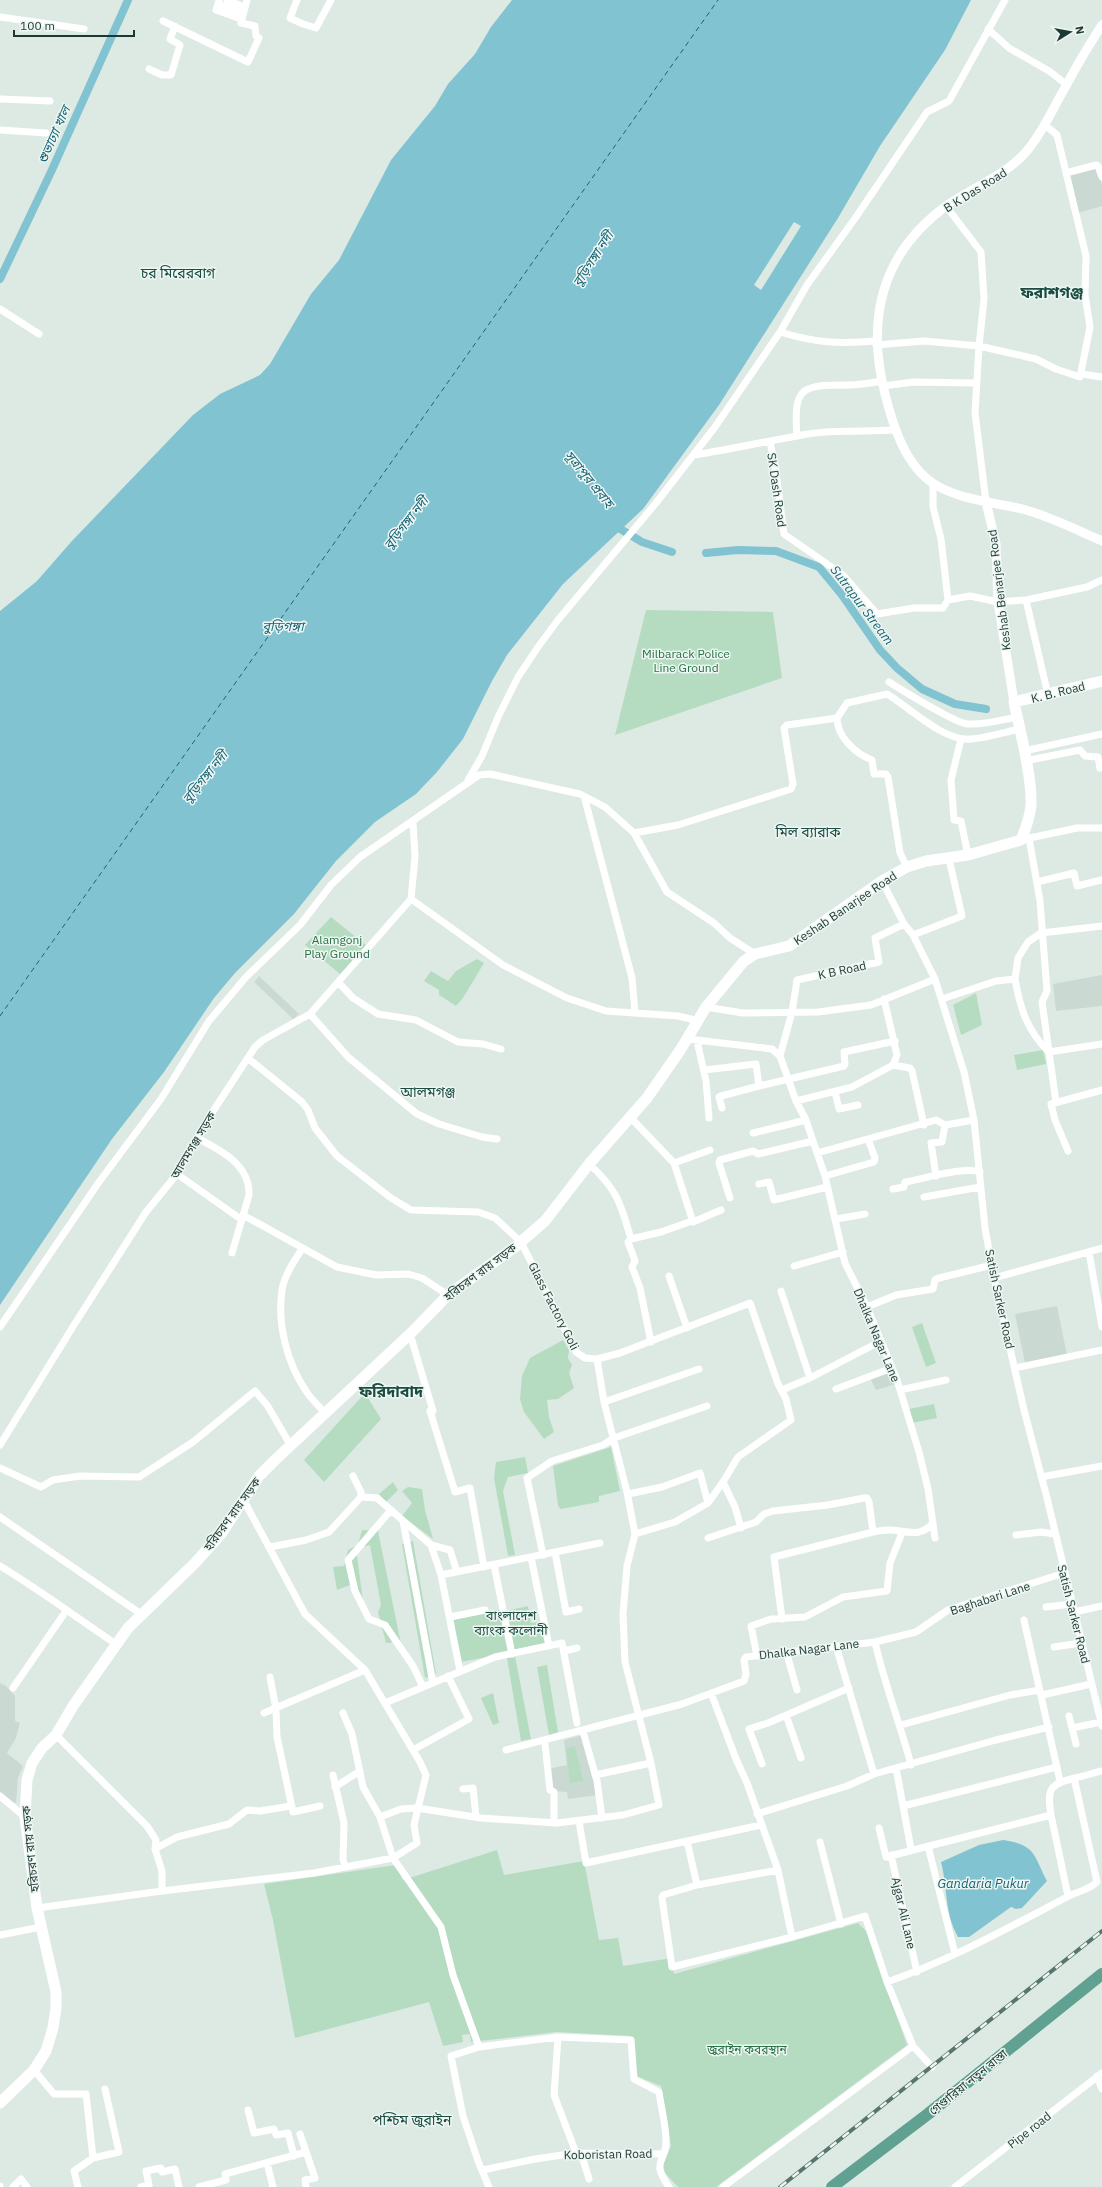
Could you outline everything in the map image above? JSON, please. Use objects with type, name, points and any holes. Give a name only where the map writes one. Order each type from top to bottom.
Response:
[{"type":"main road","name":"K. B. Road","points":[[1014,702],[1102,681]]},
{"type":"main road","points":[[1014,702],[1020,729],[1031,805],[1025,839]]},
{"type":"main road","name":"Keshab Banarjee Road","points":[[706,1007],[744,961],[755,954],[789,946],[882,881],[906,867],[926,861],[949,859],[968,855],[1025,839]]},
{"type":"main road","points":[[698,1021],[706,1007]]},
{"type":"main road","name":"হরিচরণ রায় সড়ক","points":[[0,2103],[34,2070],[46,2051],[53,2028],[56,2008],[56,1992],[37,1908],[25,1817],[26,1786],[32,1763],[42,1748],[56,1735],[116,1644],[141,1614],[195,1563],[221,1534],[259,1476],[410,1334],[448,1295],[521,1242],[555,1209],[589,1164],[647,1098],[692,1040],[698,1021]]},
{"type":"main road","name":"গেণ্ডারিয়া নতুন রাস্তা","points":[[832,2187],[934,2110],[1102,1974]]},
{"type":"street","points":[[227,0],[244,10]]},
{"type":"street","points":[[298,0],[290,18],[316,28],[331,0]]},
{"type":"street","points":[[464,786],[482,756],[498,717],[518,677],[558,620],[656,504],[694,455],[780,332],[807,285],[856,217],[927,112],[949,101],[1005,0]]},
{"type":"street","points":[[218,2],[216,10],[244,10]]},
{"type":"street","points":[[163,21],[248,62],[259,38],[256,36],[255,26],[241,23],[244,10]]},
{"type":"street","points":[[0,17],[84,29]]},
{"type":"street","name":"B K Das Road","points":[[1102,25],[1066,84],[1045,125],[1030,148],[1013,166],[946,206],[918,232],[903,249],[886,282],[879,308],[876,343],[883,384],[895,430],[915,465],[933,483],[965,498],[1013,507],[1046,516],[1102,541]]},
{"type":"street","points":[[149,69],[162,75],[171,75],[180,45],[170,39],[175,26]]},
{"type":"street","points":[[988,30],[1009,48],[1050,71],[1066,84]]},
{"type":"street","points":[[0,99],[50,101]]},
{"type":"street","points":[[780,332],[808,340],[844,343],[924,341],[979,346],[1036,359],[1077,378],[1081,374],[1090,327],[1085,295],[1086,256],[1057,135],[1045,125]]},
{"type":"street","points":[[0,130],[46,133]]},
{"type":"street","points":[[1066,173],[1096,165],[1098,166],[1102,177]]},
{"type":"street","points":[[946,206],[981,252],[984,299],[976,383],[975,413],[986,502]]},
{"type":"street","points":[[0,309],[31,327],[39,334]]},
{"type":"street","points":[[1081,374],[1102,377]]},
{"type":"street","points":[[796,436],[795,410],[797,402],[809,387],[826,384],[850,385],[914,382],[976,383]]},
{"type":"street","points":[[694,455],[796,436],[845,430],[895,430]]},
{"type":"street","name":"SK Dash Road","points":[[770,442],[775,465],[784,534],[843,575],[877,614],[914,608],[944,608],[948,600]]},
{"type":"street","points":[[933,483],[933,507],[941,539],[948,600],[970,596],[998,602],[1026,600],[1087,588],[1102,580]]},
{"type":"street","name":"Keshab Benarjee Road","points":[[986,502],[996,544],[998,602],[1014,702]]},
{"type":"street","points":[[1026,600],[1048,695]]},
{"type":"street","points":[[889,682],[924,703],[966,724],[987,724],[1017,717]]},
{"type":"street","points":[[906,867],[900,853],[887,775],[874,774],[872,760],[863,757],[844,738],[837,725],[837,718],[847,703],[887,694],[928,724],[961,739],[971,740],[1020,729]]},
{"type":"street","points":[[634,833],[678,825],[791,789],[793,784],[784,728],[787,725],[837,718]]},
{"type":"street","points":[[1024,756],[1102,734]]},
{"type":"street","points":[[961,739],[951,780],[954,820],[961,821],[968,855]]},
{"type":"street","points":[[1024,756],[1080,750],[1085,756],[1098,757],[1100,768],[1102,767]]},
{"type":"street","points":[[0,1327],[98,1182],[161,1099],[209,1021],[246,977],[309,914],[330,885],[360,857],[413,823],[432,806],[479,775],[490,774],[584,796],[605,807],[634,833],[666,892],[714,923],[730,938],[755,954]]},
{"type":"street","points":[[584,796],[632,978],[635,1013]]},
{"type":"street","points":[[413,823],[415,856],[411,900],[509,968],[567,998],[606,1011],[678,1016],[698,1021]]},
{"type":"street","points":[[1056,1102],[1042,1002],[1047,991],[1037,882],[1025,839],[1077,828],[1102,828]]},
{"type":"street","points":[[913,935],[962,916],[949,859]]},
{"type":"street","points":[[1037,882],[1074,873],[1077,886],[1102,880]]},
{"type":"street","name":"Satish Sarker Road","points":[[882,881],[904,924],[913,935],[935,979],[964,1072],[974,1120],[980,1172],[980,1187],[994,1278],[1064,1573],[1102,1724]]},
{"type":"street","name":"আলমগঞ্জ সড়ক","points":[[0,1445],[146,1212],[177,1174],[199,1139],[208,1119],[263,1040],[310,1014],[411,900]]},
{"type":"street","name":"K B Road","points":[[792,1012],[797,982],[799,979],[880,962],[875,938],[904,924]]},
{"type":"street","points":[[1049,1052],[1038,1042],[1025,1021],[1015,979],[1018,958],[1028,942],[1042,933],[1102,926]]},
{"type":"street","points":[[706,1007],[743,1013],[818,1012],[847,1009],[871,1005],[935,979]]},
{"type":"street","points":[[942,999],[996,982],[1015,979]]},
{"type":"street","points":[[338,982],[353,998],[378,1014],[416,1020],[458,1042],[483,1044],[501,1049]]},
{"type":"street","points":[[796,1101],[852,1087],[892,1065],[897,1055],[884,999]]},
{"type":"street","points":[[709,1118],[704,1070],[692,1040],[772,1048],[780,1056],[792,1012]]},
{"type":"street","points":[[310,1014],[348,1057],[418,1114],[439,1124],[482,1137],[497,1139]]},
{"type":"street","points":[[722,1108],[719,1097],[721,1096],[844,1066],[844,1052],[894,1042]]},
{"type":"street","points":[[1049,1052],[1102,1044]]},
{"type":"street","name":"Dhalka Nagar Lane","points":[[780,1056],[796,1101],[806,1120],[825,1176],[845,1263],[867,1307],[900,1390],[919,1452],[928,1489],[935,1538]]},
{"type":"street","points":[[249,1059],[302,1102],[315,1128],[337,1156],[391,1198],[411,1210],[478,1212],[494,1218],[521,1242]]},
{"type":"street","points":[[704,1070],[754,1063],[758,1067],[759,1086]]},
{"type":"street","points":[[892,1065],[910,1068],[912,1071],[924,1125]]},
{"type":"street","points":[[1068,1151],[1055,1120],[1051,1104],[1102,1090]]},
{"type":"street","points":[[835,1092],[839,1109],[858,1105]]},
{"type":"street","points":[[630,1117],[674,1163],[692,1221]]},
{"type":"street","points":[[753,1133],[806,1120]]},
{"type":"street","points":[[817,1153],[924,1125],[936,1120],[945,1125],[974,1120]]},
{"type":"street","points":[[936,1176],[930,1144],[942,1142],[945,1125]]},
{"type":"street","points":[[199,1139],[225,1153],[242,1171],[249,1186],[243,1217],[232,1253]]},
{"type":"street","points":[[825,1176],[875,1161],[868,1139]]},
{"type":"street","points":[[730,1198],[719,1163],[720,1160],[753,1151],[758,1154],[813,1141]]},
{"type":"street","points":[[674,1163],[710,1150]]},
{"type":"street","points":[[589,1164],[606,1178],[619,1198],[631,1239],[628,1241],[636,1261],[632,1266],[640,1288],[651,1342]]},
{"type":"street","points":[[893,1189],[904,1187],[905,1182],[972,1170],[980,1172]]},
{"type":"street","points":[[177,1174],[243,1217],[259,1222],[302,1249],[337,1267],[376,1275],[408,1274],[422,1278],[448,1295]]},
{"type":"street","points":[[759,1184],[769,1182],[774,1200],[828,1190]]},
{"type":"street","points":[[924,1197],[980,1187]]},
{"type":"street","points":[[631,1239],[661,1232],[692,1221],[693,1222],[721,1210]]},
{"type":"street","points":[[836,1219],[865,1214]]},
{"type":"street","name":"Glass Factory Goli","points":[[521,1242],[576,1352],[585,1358],[597,1359]]},
{"type":"street","points":[[994,1278],[1102,1248]]},
{"type":"street","points":[[302,1249],[290,1268],[282,1290],[281,1312],[285,1342],[289,1359],[306,1391],[326,1414]]},
{"type":"street","points":[[794,1266],[843,1252]]},
{"type":"street","points":[[1089,1252],[1102,1327]]},
{"type":"street","points":[[867,1307],[896,1295],[933,1289],[935,1280],[939,1278],[992,1265]]},
{"type":"street","points":[[669,1276],[687,1328]]},
{"type":"street","points":[[781,1291],[810,1378]]},
{"type":"street","points":[[380,1818],[401,1809],[417,1808],[476,1817],[554,1823],[602,1818],[659,1806],[651,1763],[625,1662],[623,1614],[627,1566],[634,1534],[628,1494],[604,1402],[597,1359],[651,1342],[750,1303],[778,1384],[788,1406],[790,1422],[772,1432],[738,1456],[708,1504],[675,1522],[634,1534]]},
{"type":"street","points":[[410,1334],[433,1411],[430,1411],[455,1492],[470,1488],[484,1567]]},
{"type":"street","points":[[782,1390],[810,1378],[881,1341]]},
{"type":"street","points":[[1015,1368],[1102,1350]]},
{"type":"street","points":[[836,1389],[892,1368]]},
{"type":"street","points":[[604,1402],[699,1369]]},
{"type":"street","points":[[900,1390],[946,1380]]},
{"type":"street","points":[[0,1468],[41,1486],[53,1480],[80,1476],[139,1477],[193,1442],[255,1391],[267,1405],[291,1446]]},
{"type":"street","points":[[543,1555],[527,1478],[552,1461],[603,1446],[614,1438],[707,1406]]},
{"type":"street","points":[[1041,1477],[1102,1466]]},
{"type":"street","points":[[628,1494],[662,1487],[700,1473],[708,1504]]},
{"type":"street","points":[[270,1547],[306,1540],[329,1532],[360,1497],[361,1492],[353,1476]]},
{"type":"street","points":[[723,1482],[735,1507],[742,1528]]},
{"type":"street","points":[[360,1497],[377,1498],[431,1545],[450,1550],[457,1572]]},
{"type":"street","points":[[708,1538],[742,1528],[756,1522],[764,1514],[773,1511],[828,1505],[864,1498],[867,1498],[869,1502],[873,1532]]},
{"type":"street","points":[[37,1908],[162,1891],[291,1877],[393,1858],[417,1843],[414,1825],[426,1774],[414,1750],[365,1670],[305,1614],[243,1499]]},
{"type":"street","points":[[391,1510],[348,1560],[355,1591],[370,1619],[385,1625],[413,1666],[423,1687]]},
{"type":"street","points":[[0,1516],[141,1614]]},
{"type":"street","points":[[403,1520],[433,1683]]},
{"type":"street","points":[[782,1619],[774,1557],[873,1532],[889,1530],[914,1534],[928,1529],[933,1523]]},
{"type":"street","points":[[757,1656],[751,1626],[771,1619],[805,1616],[843,1597],[866,1592],[886,1591],[890,1563],[902,1532]]},
{"type":"street","points":[[1016,1535],[1041,1532],[1055,1534]]},
{"type":"street","points":[[441,1574],[484,1567],[600,1543]]},
{"type":"street","points":[[431,1545],[441,1574],[460,1671]]},
{"type":"street","points":[[555,1552],[566,1612],[579,1609]]},
{"type":"street","points":[[531,1557],[549,1646]]},
{"type":"street","points":[[494,1565],[512,1654]]},
{"type":"street","points":[[0,1566],[28,1582],[66,1611],[116,1644]]},
{"type":"street","name":"Baghabari Lane","points":[[875,1642],[916,1632],[948,1610],[1064,1573]]},
{"type":"street","points":[[1046,1608],[1102,1606]]},
{"type":"street","points":[[450,1617],[485,1610]]},
{"type":"street","points":[[13,1688],[66,1611]]},
{"type":"street","points":[[1024,1620],[1060,1781]]},
{"type":"street","points":[[875,1642],[889,1696],[901,1725],[912,1764]]},
{"type":"street","name":"Dhalka Nagar Lane","points":[[711,1692],[744,1681],[746,1674],[744,1658],[786,1651],[875,1642]]},
{"type":"street","points":[[385,1703],[495,1657],[562,1643],[578,1723]]},
{"type":"street","points":[[1054,1647],[1081,1643]]},
{"type":"street","points":[[836,1646],[874,1774]]},
{"type":"street","points":[[564,1651],[577,1648]]},
{"type":"street","points":[[786,1651],[797,1690]]},
{"type":"street","points":[[264,1713],[365,1670]]},
{"type":"street","points":[[414,1750],[469,1719],[448,1676]]},
{"type":"street","points":[[270,1677],[276,1709],[277,1736],[293,1812],[320,1806]]},
{"type":"street","points":[[901,1725],[1010,1695],[1091,1684]]},
{"type":"street","points":[[762,1764],[749,1729],[786,1716],[849,1688]]},
{"type":"street","points":[[506,1750],[682,1704],[711,1692],[778,1870],[792,1937]]},
{"type":"street","points":[[343,1713],[352,1734],[363,1787],[380,1818],[393,1858],[441,1927],[453,1975],[479,2048]]},
{"type":"street","points":[[786,1716],[801,1758]]},
{"type":"street","points":[[1069,1716],[1076,1744]]},
{"type":"street","points":[[1072,1728],[1102,1724]]},
{"type":"street","points":[[757,1814],[847,1786],[874,1774],[1049,1727]]},
{"type":"street","points":[[56,1735],[147,1826],[156,1840],[155,1849],[162,1871],[162,1891]]},
{"type":"street","points":[[584,1735],[595,1775],[602,1818]]},
{"type":"street","points":[[545,1744],[550,1791],[554,1792],[554,1823]]},
{"type":"street","points":[[595,1775],[651,1763]]},
{"type":"street","points":[[903,1806],[1057,1767]]},
{"type":"street","points":[[896,1768],[911,1849]]},
{"type":"street","points":[[335,1787],[360,1771]]},
{"type":"street","points":[[1068,1896],[1051,1814],[1049,1801],[1051,1789],[1060,1781],[1102,1771]]},
{"type":"street","points":[[333,1775],[344,1823],[343,1859],[345,1867]]},
{"type":"street","points":[[887,1982],[917,1972],[1068,1896],[1094,1886],[1097,1882],[1074,1778]]},
{"type":"street","points":[[463,1789],[473,1788],[476,1817]]},
{"type":"street","points":[[0,1796],[25,1817]]},
{"type":"street","points":[[155,1849],[177,1837],[229,1824],[247,1810],[260,1811],[291,1806]]},
{"type":"street","points":[[879,1828],[885,1856],[1051,1814]]},
{"type":"street","points":[[580,1821],[586,1863],[761,1825]]},
{"type":"street","points":[[687,1841],[697,1885]]},
{"type":"street","points":[[820,1842],[841,1924]]},
{"type":"street","points":[[928,1846],[955,1954]]},
{"type":"street","name":"Ajgar Ali Lane","points":[[891,1855],[917,1972]]},
{"type":"street","points":[[778,1870],[697,1885],[667,1893],[662,1898],[673,1968],[841,1924],[865,1916],[887,1982],[913,2046],[932,2067]]},
{"type":"street","points":[[0,1935],[41,1927]]},
{"type":"street","points":[[558,2037],[554,2095],[589,2179]]},
{"type":"street","points":[[489,2187],[478,2161],[463,2116],[450,2056],[479,2048],[558,2037],[631,2040],[634,2079],[659,2092],[666,2142],[659,2163],[660,2175],[669,2187]]},
{"type":"street","points":[[723,2187],[913,2046]]},
{"type":"street","points":[[34,2070],[54,2094],[86,2094],[93,2158]]},
{"type":"street","points":[[1099,2074],[1102,2089]]},
{"type":"street","name":"Pipe road","points":[[955,2187],[1099,2074]]},
{"type":"street","points":[[78,2187],[74,2171],[93,2158],[119,2152],[105,2089]]},
{"type":"street","points":[[248,2110],[254,2133],[274,2128],[276,2135],[288,2133],[294,2156]]},
{"type":"street","points":[[300,2134],[315,2178],[304,2180],[306,2187]]},
{"type":"street","points":[[199,2187],[226,2180],[225,2174],[306,2152]]},
{"type":"street","name":"Koboristan Road","points":[[483,2170],[535,2159],[579,2153],[662,2154]]},
{"type":"street","points":[[267,2163],[273,2187]]},
{"type":"street","points":[[141,2187],[149,2185],[146,2171],[161,2168],[162,2172],[175,2169],[179,2187]]},
{"type":"street","points":[[13,2187],[21,2179],[27,2187]]},
{"type":"shaded area","points":[[1097,168],[1102,185],[1102,206],[1078,213],[1068,174]]},
{"type":"shaded area","points":[[1102,975],[1102,1006],[1056,1011],[1053,984]]},
{"type":"shaded area","points":[[259,976],[299,1014],[293,1019],[254,982]]},
{"type":"shaded area","points":[[1057,1306],[1067,1355],[1025,1363],[1015,1314]]},
{"type":"shaded area","points":[[891,1370],[896,1384],[876,1390],[870,1378]]},
{"type":"shaded area","points":[[0,1683],[6,1686],[15,1696],[15,1721],[20,1723],[16,1738],[7,1753],[23,1766],[18,1778],[16,1803],[0,1797]]},
{"type":"shaded area","points":[[583,1735],[598,1795],[568,1799],[567,1792],[551,1791],[548,1769],[567,1765],[564,1740]]},
{"type":"green space","name":"Milbarack Police Line Ground","points":[[646,610],[773,612],[782,678],[615,735]]},
{"type":"green space","name":"Alamgonj Play Ground","points":[[331,917],[367,946],[340,974],[305,945]]},
{"type":"green space","points":[[477,959],[484,963],[463,998],[456,1006],[439,995],[439,990],[424,981],[431,971],[448,981],[456,971]]},
{"type":"green space","points":[[976,993],[982,1025],[961,1035],[953,1005]]},
{"type":"green space","points":[[1043,1050],[1046,1064],[1017,1070],[1014,1055]]},
{"type":"green space","points":[[922,1323],[936,1363],[926,1367],[912,1327]]},
{"type":"green space","points":[[563,1340],[569,1350],[568,1358],[572,1365],[569,1373],[574,1388],[558,1399],[547,1400],[549,1417],[554,1432],[544,1439],[524,1412],[520,1399],[522,1376],[530,1358]]},
{"type":"green space","points":[[365,1393],[381,1419],[324,1482],[304,1460]]},
{"type":"green space","points":[[934,1404],[937,1418],[912,1423],[909,1409]]},
{"type":"green space","points":[[611,1447],[620,1491],[599,1496],[599,1502],[561,1509],[558,1506],[553,1466]]},
{"type":"green space","points":[[525,1457],[528,1473],[508,1477],[503,1491],[515,1555],[508,1556],[494,1478],[496,1462]]},
{"type":"green space","points":[[393,1482],[398,1490],[386,1502],[379,1494]]},
{"type":"green space","points":[[408,1487],[422,1489],[425,1510],[433,1539],[402,1516],[412,1503],[402,1491]]},
{"type":"green space","points":[[362,1530],[378,1531],[403,1654],[401,1655],[395,1642],[386,1643],[378,1612],[381,1605],[370,1545],[356,1549],[363,1601],[357,1603],[350,1585],[337,1590],[333,1567],[344,1566],[348,1550],[358,1545]]},
{"type":"green space","points":[[413,1541],[436,1674],[425,1678],[402,1544]]},
{"type":"green space","points":[[528,1606],[531,1623],[539,1622],[545,1643],[514,1650],[506,1611]]},
{"type":"green space","points":[[499,1610],[508,1653],[461,1662],[452,1620]]},
{"type":"green space","points":[[515,1656],[531,1739],[521,1741],[507,1658]]},
{"type":"green space","points":[[547,1665],[558,1732],[549,1735],[537,1667]]},
{"type":"green space","points":[[493,1693],[499,1723],[493,1725],[481,1698]]},
{"type":"green space","points":[[575,1746],[583,1781],[570,1783],[566,1749]]},
{"type":"green space","name":"জুরাইন কবরস্থান","points":[[497,1850],[504,1875],[584,1861],[599,1940],[618,1938],[623,1966],[671,1958],[674,1974],[858,1923],[866,1931],[907,2045],[716,2187],[678,2187],[665,2173],[663,2165],[671,2146],[661,2086],[636,2076],[630,2036],[556,2032],[471,2042],[470,2034],[462,2035],[463,2042],[443,2046],[429,2002],[295,2038],[273,1920],[264,1884],[396,1865],[403,1880]]},
{"type":"water","name":"বুড়িগঙ্গা","points":[[512,0],[971,0],[945,50],[880,146],[838,218],[719,405],[643,509],[563,584],[507,655],[492,681],[463,739],[437,772],[416,794],[375,822],[336,861],[294,914],[235,973],[214,998],[164,1072],[112,1139],[0,1305],[0,611],[37,581],[71,542],[193,415],[220,394],[260,375],[270,364],[311,294],[339,260],[391,160],[435,106],[448,84],[475,54],[491,27]]},
{"type":"water","name":"Gandaria Pukur","points":[[1003,1840],[1014,1842],[1028,1848],[1036,1857],[1047,1881],[1022,1908],[1016,1909],[1011,1907],[969,1937],[958,1937],[950,1919],[941,1862],[979,1845]]},
{"type":"pier","points":[[794,222],[801,226],[761,290],[754,285]]},
{"type":"waterway","name":"শুভাঢ্যা খাল","points":[[0,279],[51,172],[128,0]]},
{"type":"waterway","name":"সূত্রাপুর প্রবাহ","points":[[612,524],[642,542],[672,552]]},
{"type":"waterway","name":"Sutrapur Stream","points":[[706,553],[738,550],[776,551],[819,567],[842,595],[880,650],[897,668],[922,689],[955,704],[986,709]]},
{"type":"ferry route","points":[[0,1016],[718,0]]},
{"type":"railway","points":[[780,2187],[1102,1931]]},
{"type":"district","name":"চর মিরেরবাগ","points":[[178,273]]},
{"type":"district","name":"ফরাশগঞ্জ","points":[[1052,292]]},
{"type":"district","name":"মিল ব্যারাক","points":[[808,832]]},
{"type":"district","name":"আলমগঞ্জ","points":[[428,1092]]},
{"type":"district","name":"ফরিদাবাদ","points":[[391,1391]]},
{"type":"district","name":"বাংলাদেশ ব্যাংক কলোনী","points":[[511,1622]]},
{"type":"district","name":"পশ্চিম জুরাইন","points":[[412,2120]]},
{"type":"water label","name":"বুড়িগঙ্গা নদী","points":[[593,259]]},
{"type":"water label","name":"বুড়িগঙ্গা নদী","points":[[406,523]]},
{"type":"water label","name":"বুড়িগঙ্গা নদী","points":[[205,777]]}]
